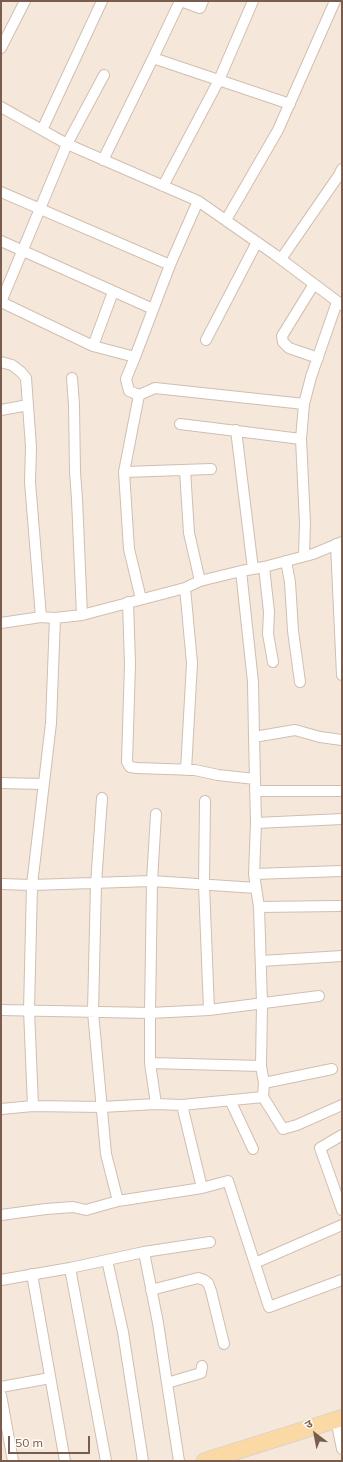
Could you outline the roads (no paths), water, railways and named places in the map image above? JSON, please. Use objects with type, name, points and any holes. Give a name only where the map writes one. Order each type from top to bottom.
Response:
[{"type":"main road","points":[[205,1461],[339,1418]]},
{"type":"street","points":[[1,48],[25,1]]},
{"type":"street","points":[[42,130],[102,1]]},
{"type":"street","points":[[103,160],[180,1],[200,8],[203,1]]},
{"type":"street","points":[[163,186],[219,80],[253,1]]},
{"type":"street","points":[[226,220],[278,130],[335,1]]},
{"type":"street","points":[[153,58],[290,104]]},
{"type":"street","points":[[104,75],[67,144],[1,302],[93,346],[135,357]]},
{"type":"street","points":[[1,107],[67,144],[198,201],[281,259],[340,304],[318,358],[304,404],[300,439],[306,523],[304,555]]},
{"type":"street","points":[[281,259],[342,169]]},
{"type":"street","points":[[1,192],[170,265]]},
{"type":"street","points":[[198,201],[170,265],[126,380],[129,391],[139,395],[156,388],[304,404]]},
{"type":"street","points":[[1,240],[153,309]]},
{"type":"street","points":[[206,340],[257,242]]},
{"type":"street","points":[[314,284],[282,336],[283,342],[289,348],[318,358]]},
{"type":"street","points":[[93,346],[113,292]]},
{"type":"street","points":[[1,362],[22,372],[26,378],[31,447],[30,482],[41,617]]},
{"type":"street","points":[[72,378],[82,615]]},
{"type":"street","points":[[139,395],[124,472],[129,550],[142,599]]},
{"type":"street","points":[[1,410],[28,405]]},
{"type":"street","points":[[180,424],[300,439]]},
{"type":"street","points":[[236,430],[253,569]]},
{"type":"street","points":[[124,472],[211,469]]},
{"type":"street","points":[[185,470],[189,533],[200,581]]},
{"type":"street","points":[[1,623],[41,617],[55,618],[82,615],[185,588],[200,581],[264,567],[304,555],[313,554],[339,543],[342,675]]},
{"type":"street","points":[[286,561],[290,582],[293,630],[300,682]]},
{"type":"street","points":[[264,567],[269,612],[268,634],[272,662]]},
{"type":"street","points":[[241,571],[253,682],[256,823],[254,874],[259,907],[262,1003],[261,1066],[264,1083],[263,1097],[283,1129],[297,1125],[342,1104]]},
{"type":"street","points":[[185,588],[192,663],[186,770]]},
{"type":"street","points":[[128,602],[130,664],[127,762],[130,767],[186,770],[218,775],[255,778]]},
{"type":"street","points":[[33,1106],[29,1010],[32,885],[51,723],[55,618]]},
{"type":"street","points":[[254,737],[295,730],[320,737],[342,740]]},
{"type":"street","points":[[1,783],[43,784]]},
{"type":"street","points":[[255,791],[342,791]]},
{"type":"street","points":[[102,798],[96,884],[93,1012],[106,1154],[118,1201]]},
{"type":"street","points":[[205,801],[204,885],[209,1010]]},
{"type":"street","points":[[156,814],[152,881],[150,1013],[150,1062],[156,1104]]},
{"type":"street","points":[[256,823],[342,819]]},
{"type":"street","points":[[254,874],[342,871]]},
{"type":"street","points":[[1,884],[96,884],[152,881],[256,888]]},
{"type":"street","points":[[259,907],[339,906]]},
{"type":"street","points":[[261,961],[342,956]]},
{"type":"street","points":[[1,1010],[150,1013],[209,1010],[319,996]]},
{"type":"street","points":[[150,1062],[261,1066]]},
{"type":"street","points":[[264,1083],[332,1069]]},
{"type":"street","points":[[1,1109],[33,1106],[102,1107],[156,1104],[182,1105],[263,1097]]},
{"type":"street","points":[[230,1100],[253,1149]]},
{"type":"street","points":[[182,1105],[202,1188]]},
{"type":"street","points":[[342,1135],[320,1148],[342,1210]]},
{"type":"street","points":[[1,1216],[46,1209],[73,1207],[86,1210],[118,1201],[202,1188],[228,1181],[269,1307],[342,1280]]},
{"type":"street","points":[[255,1264],[342,1224]]},
{"type":"street","points":[[1,1280],[70,1268],[144,1252],[210,1242]]},
{"type":"street","points":[[144,1252],[158,1323],[179,1461]]},
{"type":"street","points":[[107,1260],[123,1332],[143,1461]]},
{"type":"street","points":[[70,1268],[106,1461]]},
{"type":"street","points":[[32,1274],[65,1461]]},
{"type":"street","points":[[151,1290],[198,1278],[204,1280],[208,1283],[212,1291],[224,1344]]},
{"type":"street","points":[[167,1383],[201,1373],[202,1366]]},
{"type":"street","points":[[1,1387],[50,1378]]},
{"type":"street","points":[[1,1395],[13,1461]]},
{"type":"street","points":[[339,1418],[342,1449]]}]
